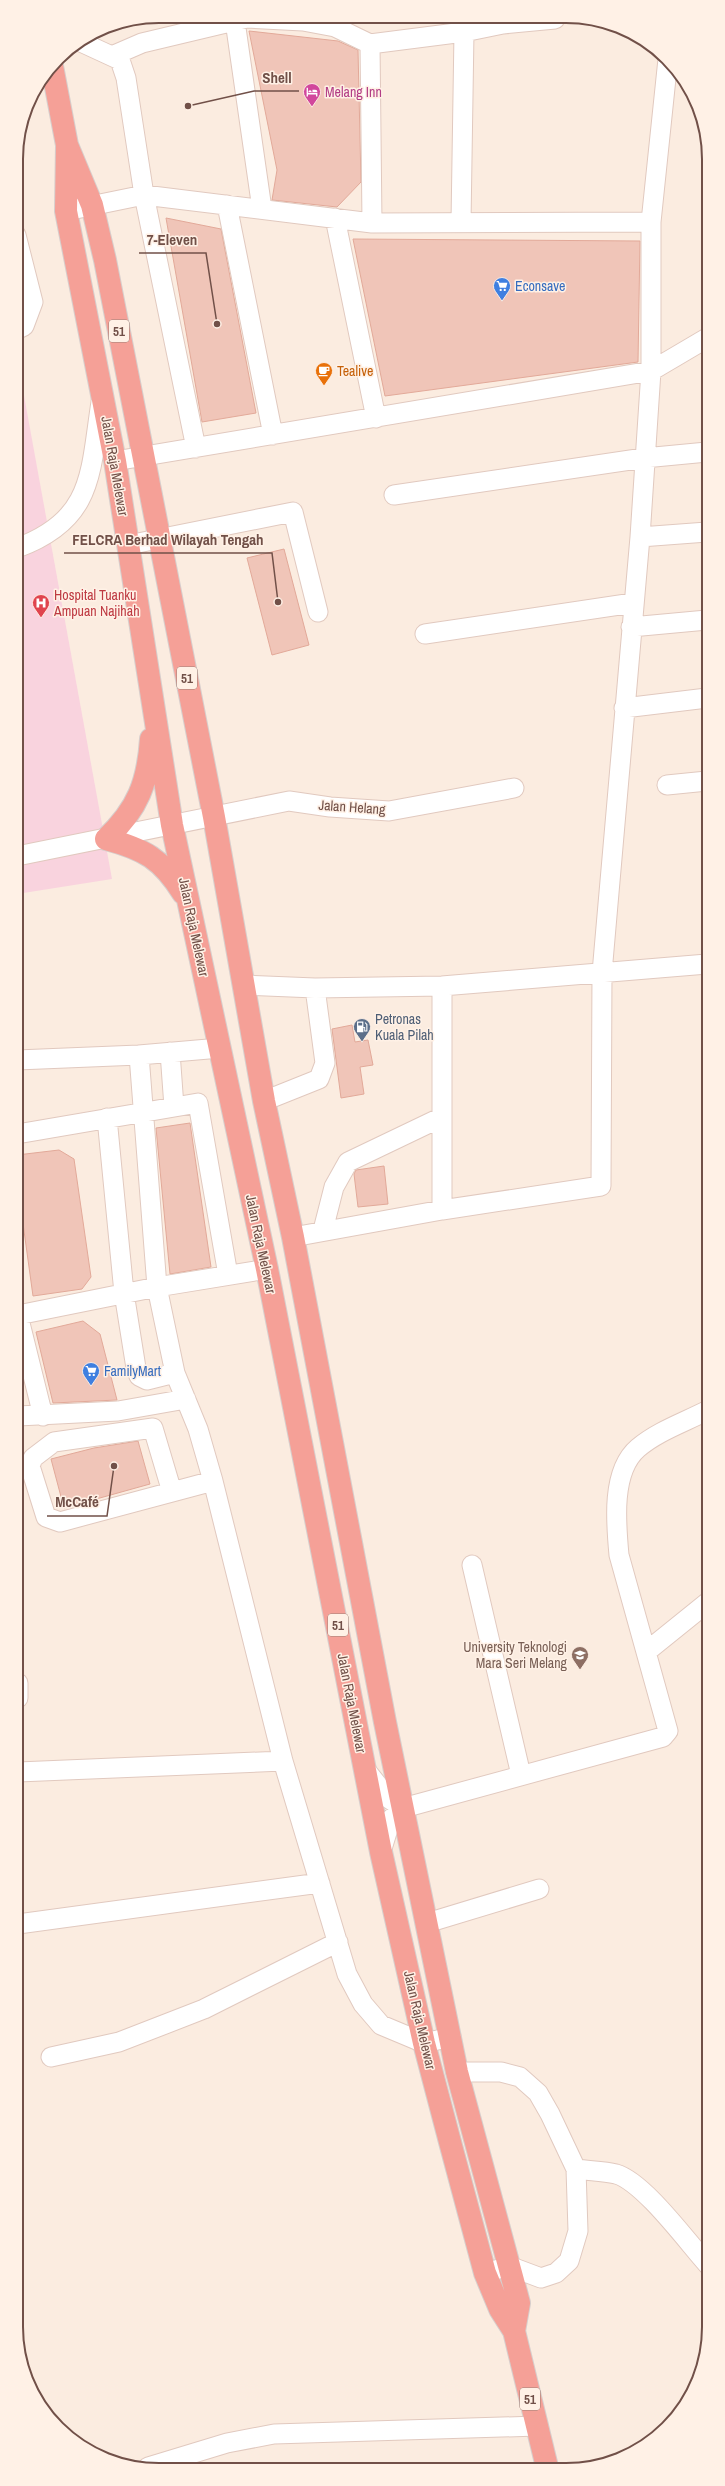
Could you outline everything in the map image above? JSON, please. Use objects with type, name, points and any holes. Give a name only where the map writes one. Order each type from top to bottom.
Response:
[{"type":"highway","name":"Jalan Raja Melewar","points":[[53,74],[67,145],[66,211],[115,461],[172,825],[266,1269],[381,1852],[424,2043],[485,2273],[500,2309],[514,2331],[546,2463]]},
{"type":"highway","name":"Jalan Raja Melewar","points":[[67,145],[92,205],[106,260],[214,817],[245,985],[264,1101],[293,1237],[385,1722],[458,2072],[519,2303],[514,2331]]},
{"type":"highway","points":[[154,704],[148,774],[135,804],[117,828],[106,839],[143,851],[161,863],[174,877],[191,911]]},
{"type":"highway","points":[[356,1729],[377,1741],[383,1738],[385,1722]]},
{"type":"street","points":[[112,56],[142,43],[227,23]]},
{"type":"street","points":[[235,23],[262,209]]},
{"type":"street","points":[[337,23],[370,44],[464,32],[512,23]]},
{"type":"street","points":[[462,222],[464,32]]},
{"type":"street","points":[[86,44],[120,60],[126,78],[144,195],[196,448]]},
{"type":"street","points":[[370,44],[372,223]]},
{"type":"street","points":[[293,1237],[323,1230],[442,1210],[601,1186],[602,973],[633,603],[640,537],[644,458],[651,371],[651,222],[667,68]]},
{"type":"street","points":[[66,211],[144,195],[372,223],[651,222]]},
{"type":"street","points":[[227,205],[273,435]]},
{"type":"street","points":[[335,218],[376,418]]},
{"type":"street","points":[[23,263],[33,302],[23,326]]},
{"type":"street","points":[[115,461],[651,371],[702,340]]},
{"type":"street","points":[[23,546],[38,540],[57,528],[79,505],[87,488],[102,395]]},
{"type":"street","points":[[394,495],[644,458],[702,452]]},
{"type":"street","points":[[128,545],[293,512],[318,612]]},
{"type":"street","points":[[640,537],[702,532]]},
{"type":"street","points":[[425,634],[633,603]]},
{"type":"street","points":[[631,627],[702,620]]},
{"type":"street","points":[[624,708],[702,699]]},
{"type":"street","points":[[666,785],[702,781]]},
{"type":"street","name":"Jalan Helang","points":[[23,855],[288,801],[330,807],[389,810],[514,788]]},
{"type":"street","points":[[245,985],[315,988],[442,986],[702,964]]},
{"type":"street","points":[[442,986],[442,1210]]},
{"type":"street","points":[[264,1101],[319,1079],[325,1063],[315,988]]},
{"type":"street","points":[[23,1060],[139,1055],[220,1048]]},
{"type":"street","points":[[170,1052],[174,1107]]},
{"type":"street","points":[[139,1055],[157,1286],[175,1373],[198,1429],[213,1481],[283,1761],[347,1974],[363,2004],[382,2025],[424,2043],[451,2037]]},
{"type":"street","points":[[23,1133],[198,1103],[228,1275]]},
{"type":"street","points":[[106,1118],[124,1293],[136,1368],[139,1376],[147,1380],[175,1373]]},
{"type":"street","points":[[323,1230],[334,1187],[348,1162],[442,1118]]},
{"type":"street","points":[[23,1314],[157,1286],[266,1269]]},
{"type":"street","points":[[23,1335],[43,1416]]},
{"type":"street","points":[[23,1416],[118,1411],[186,1399]]},
{"type":"street","points":[[381,1852],[391,1819],[403,1808],[663,1737],[668,1731],[668,1724],[619,1556],[616,1527],[621,1472],[637,1449],[661,1433],[702,1413]]},
{"type":"street","points":[[172,1492],[153,1428],[54,1442],[34,1458],[30,1466],[46,1517],[60,1522],[172,1492],[213,1481]]},
{"type":"street","points":[[472,1565],[521,1775]]},
{"type":"street","points":[[646,1652],[702,1607]]},
{"type":"street","points":[[23,1772],[283,1761]]},
{"type":"street","points":[[365,1769],[388,1798],[403,1808]]},
{"type":"street","points":[[23,1923],[320,1883]]},
{"type":"street","points":[[427,1924],[539,1889]]},
{"type":"street","points":[[51,2057],[119,2042],[204,2009],[338,1942]]},
{"type":"street","points":[[458,2072],[501,2072],[520,2077],[538,2094],[550,2114],[576,2169],[578,2231],[569,2261],[556,2273],[541,2278],[509,2266],[485,2273]]},
{"type":"street","points":[[576,2169],[616,2174],[630,2181],[649,2198],[702,2258]]},
{"type":"street","points":[[161,2463],[227,2443],[274,2434],[537,2426]]},
{"type":"shaded area","name":"Hospital Tuanku Ampuan Najihah","points":[[23,390],[112,879],[23,893]]},
{"type":"building","name":"Melang Inn","points":[[249,31],[338,41],[358,50],[361,182],[337,207],[272,200],[277,170]]},
{"type":"building","points":[[166,218],[221,229],[256,413],[202,422]]},
{"type":"building","name":"Econsave","points":[[353,239],[640,241],[638,362],[385,396]]},
{"type":"building","points":[[284,549],[309,645],[272,655],[247,558]]},
{"type":"building","points":[[352,1025],[355,1042],[368,1040],[373,1065],[360,1067],[364,1094],[341,1098],[332,1029]]},
{"type":"building","points":[[190,1123],[211,1267],[170,1274],[156,1128]]},
{"type":"building","points":[[59,1150],[74,1159],[91,1277],[82,1289],[33,1296],[23,1224],[23,1154]]},
{"type":"building","points":[[384,1166],[388,1204],[358,1207],[354,1174],[356,1170]]},
{"type":"building","points":[[83,1321],[100,1334],[117,1400],[53,1403],[36,1332]]},
{"type":"building","points":[[138,1441],[150,1484],[64,1508],[51,1459],[94,1448]]},
{"type":"place","name":"Shell","points":[[188,106]]},
{"type":"place","name":"Melang Inn","points":[[312,107]]},
{"type":"place","name":"Econsave","points":[[502,301]]},
{"type":"place","name":"7-Eleven","points":[[217,324]]},
{"type":"place","name":"Tealive","points":[[324,386]]},
{"type":"place","name":"FELCRA Berhad Wilayah Tengah","points":[[278,602]]},
{"type":"place","name":"Hospital Tuanku Ampuan Najihah","points":[[41,618]]},
{"type":"place","name":"Petronas Kuala Pilah","points":[[362,1042]]},
{"type":"place","name":"FamilyMart","points":[[91,1386]]},
{"type":"place","name":"McCafé","points":[[114,1466]]},
{"type":"place","name":"University Teknologi Mara Seri Melang","points":[[580,1670]]}]
